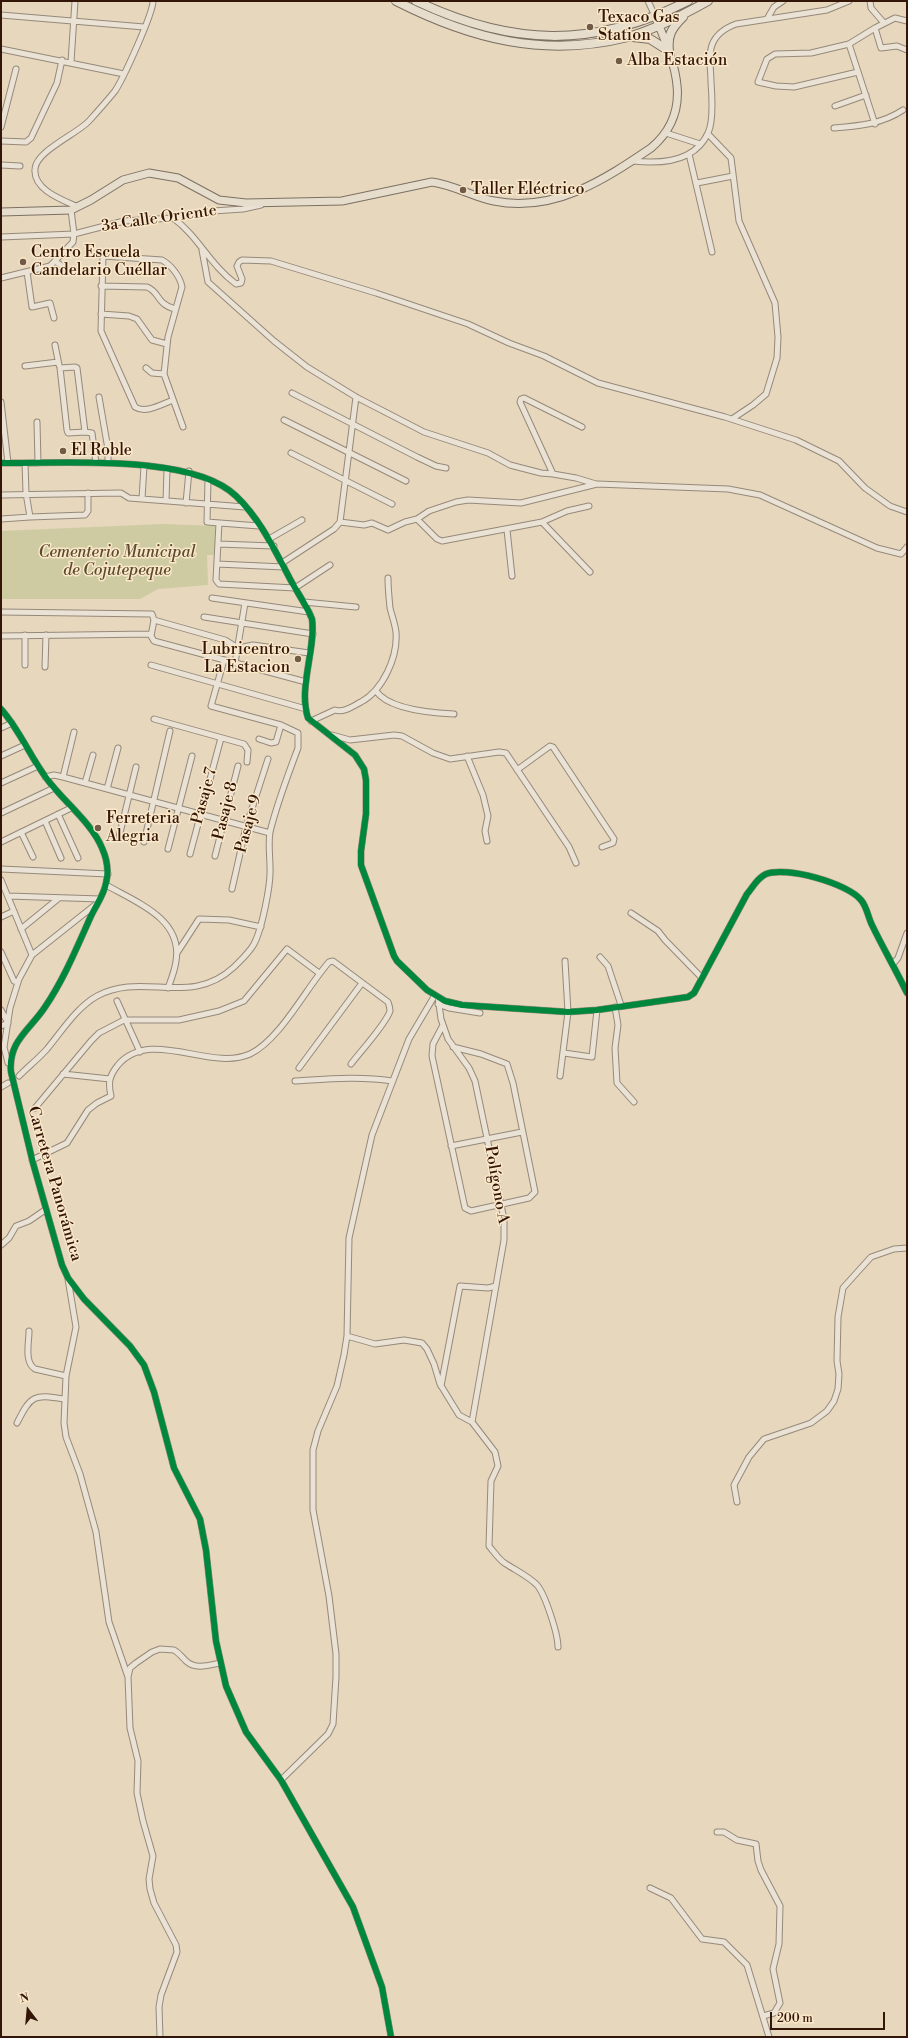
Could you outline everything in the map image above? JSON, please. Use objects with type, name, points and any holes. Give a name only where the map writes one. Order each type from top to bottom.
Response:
[{"type":"highway","points":[[396,1],[456,28],[503,41],[537,45],[569,45],[628,37],[659,26],[708,1]]},
{"type":"highway","points":[[416,1],[470,23],[488,28],[533,35],[564,36],[597,33],[630,25],[656,16],[688,1]]},
{"type":"highway","points":[[669,51],[668,41],[672,29],[691,10]]},
{"type":"highway","points":[[628,37],[650,39],[669,51]]},
{"type":"main road","points":[[1,212],[71,210],[123,180],[150,173],[178,178],[219,200],[234,202],[351,200],[432,182],[494,202],[535,203],[573,194],[633,161],[652,148],[666,133],[674,118],[678,94],[677,78],[656,16]]},
{"type":"street","points":[[71,62],[75,1]]},
{"type":"street","points":[[78,207],[62,200],[43,188],[36,174],[36,164],[50,149],[78,131],[88,122],[115,91],[144,28],[153,1]]},
{"type":"street","points":[[648,1],[656,16]]},
{"type":"street","points":[[767,19],[774,7],[783,1]]},
{"type":"street","points":[[633,161],[664,162],[689,154],[708,134],[712,96],[710,53],[714,41],[720,32],[730,26],[827,10],[849,1]]},
{"type":"street","points":[[870,1],[871,8],[884,23]]},
{"type":"street","points":[[1,15],[144,28]]},
{"type":"street","points":[[858,72],[794,87],[776,86],[758,82],[767,59],[775,54],[811,53],[849,44],[895,18],[907,21]]},
{"type":"street","points":[[875,28],[881,48],[897,46],[907,50]]},
{"type":"street","points":[[849,44],[875,124]]},
{"type":"street","points":[[1,49],[62,60],[124,74]]},
{"type":"street","points":[[1,141],[26,142],[31,138],[57,83],[62,60]]},
{"type":"street","points":[[1,127],[16,69]]},
{"type":"street","points":[[835,106],[866,95]]},
{"type":"street","points":[[834,128],[875,124],[891,118],[904,110]]},
{"type":"street","points":[[666,133],[700,144]]},
{"type":"street","points":[[708,134],[731,158],[739,221],[776,303],[778,337],[777,358],[766,394],[732,419]]},
{"type":"street","points":[[689,154],[712,252]]},
{"type":"street","points":[[1,165],[20,166]]},
{"type":"street","points":[[697,183],[734,176]]},
{"type":"street","name":"3a Calle Oriente","points":[[1,237],[74,234],[124,221],[173,218],[214,211],[243,209],[270,202]]},
{"type":"street","points":[[1,278],[50,266],[73,242],[74,234],[71,210]]},
{"type":"street","points":[[173,218],[187,230],[223,275],[236,284],[241,283],[242,279],[237,266],[242,260],[271,261],[323,276],[468,324],[509,343],[544,356],[598,383],[732,419],[796,440],[839,461],[865,488],[890,506],[907,512]]},
{"type":"street","points":[[202,250],[208,282],[274,341],[307,367],[356,397],[424,432],[488,453],[510,465],[541,473],[576,478],[597,484],[728,489],[760,495],[877,548],[901,554],[907,547]]},
{"type":"street","points":[[173,400],[145,410],[140,410],[135,407],[101,331],[101,272],[103,256],[162,260],[168,263],[180,280],[182,287],[167,344],[164,374],[173,400],[182,427]]},
{"type":"street","points":[[55,261],[69,271],[101,272]]},
{"type":"street","points":[[27,272],[32,307],[50,304],[54,318]]},
{"type":"street","points":[[101,286],[147,287],[153,289],[163,306],[175,309]]},
{"type":"street","points":[[101,314],[129,316],[137,319],[152,340],[167,344]]},
{"type":"street","points":[[56,345],[68,433],[92,433],[96,463]]},
{"type":"street","points":[[25,366],[58,362]]},
{"type":"street","points":[[60,368],[77,368],[85,432]]},
{"type":"street","points":[[146,368],[152,373],[164,374]]},
{"type":"street","points":[[292,393],[436,466],[446,468]]},
{"type":"street","points":[[99,397],[108,449],[108,462]]},
{"type":"street","points":[[217,564],[283,565],[334,529],[340,522],[350,454],[356,397]]},
{"type":"street","points":[[553,474],[520,402],[521,399],[524,398],[582,427]]},
{"type":"street","points":[[1,402],[8,463]]},
{"type":"street","points":[[284,420],[406,481]]},
{"type":"street","points":[[37,422],[38,463]]},
{"type":"street","points":[[291,453],[392,504]]},
{"type":"street","points":[[1,464],[108,462],[189,471],[208,479],[236,495],[274,546],[312,619],[313,634],[309,653],[306,682],[306,709],[308,718],[355,756],[364,769],[366,780],[366,814],[360,859],[386,938],[397,961],[437,996],[462,1005],[568,1012],[597,1010],[621,1005],[688,997],[694,993],[757,880],[773,872],[825,881],[855,895],[865,906],[872,925],[907,993]]},
{"type":"street","points":[[25,463],[26,493],[29,517]]},
{"type":"street","points":[[142,499],[144,466]]},
{"type":"street","points":[[166,501],[167,469]]},
{"type":"street","points":[[186,502],[189,471]]},
{"type":"street","points":[[208,479],[206,522],[260,526]]},
{"type":"street","points":[[340,522],[364,525],[372,523],[388,530],[404,522],[418,519],[429,511],[456,502],[468,500],[521,503],[597,484]]},
{"type":"street","points":[[1,495],[26,493],[122,493],[129,498],[245,507]]},
{"type":"street","points":[[1,519],[85,515],[88,511],[88,493]]},
{"type":"street","points":[[418,519],[437,539],[442,540],[506,530],[542,522],[567,511],[589,506]]},
{"type":"street","points":[[269,539],[302,520]]},
{"type":"street","points":[[542,522],[590,572]]},
{"type":"street","points":[[219,523],[216,580],[219,584],[295,588],[330,565]]},
{"type":"street","points":[[506,530],[512,576]]},
{"type":"street","points":[[218,544],[274,546]]},
{"type":"street","points":[[311,721],[335,710],[339,711],[350,708],[370,697],[376,691],[391,661],[396,632],[390,607],[388,578]]},
{"type":"street","points":[[212,598],[309,612]]},
{"type":"street","points":[[304,602],[356,607]]},
{"type":"street","points":[[235,663],[245,603]]},
{"type":"street","points":[[1,612],[149,614],[154,616],[151,634],[151,638],[154,641],[306,682]]},
{"type":"street","points":[[204,617],[313,634]]},
{"type":"street","points":[[154,620],[225,640],[238,648],[253,646],[309,653]]},
{"type":"street","points":[[1,636],[151,634]]},
{"type":"street","points":[[25,635],[25,665]]},
{"type":"street","points":[[45,667],[46,635]]},
{"type":"street","points":[[19,1076],[46,1050],[84,1005],[98,996],[116,989],[136,987],[178,989],[202,986],[226,975],[254,945],[261,927],[270,868],[268,854],[270,832],[298,748],[299,735],[298,733],[281,725],[213,707],[210,704],[224,660]]},
{"type":"street","points":[[151,665],[306,709]]},
{"type":"street","points":[[376,691],[380,697],[388,702],[429,712],[454,714]]},
{"type":"street","points":[[1,709],[12,723],[45,777],[99,841],[105,856],[108,874],[106,885],[96,905],[32,955],[18,982],[4,1047],[11,1072]]},
{"type":"street","points":[[154,719],[244,744],[248,750],[247,762]]},
{"type":"street","points":[[1,728],[12,723]]},
{"type":"street","points":[[259,739],[271,743],[276,742],[281,725]]},
{"type":"street","points":[[144,842],[170,730]]},
{"type":"street","points":[[63,778],[74,732]]},
{"type":"street","points":[[329,734],[350,740],[394,735],[402,736],[443,758],[450,759],[502,752],[506,753],[569,847],[576,863]]},
{"type":"street","name":"Pasaje 7","points":[[190,854],[221,738]]},
{"type":"street","points":[[1,756],[25,745]]},
{"type":"street","points":[[517,770],[550,746],[553,747],[614,839],[613,843],[602,847]]},
{"type":"street","points":[[108,789],[118,748]]},
{"type":"street","points":[[85,783],[93,754]]},
{"type":"street","points":[[168,849],[192,756]]},
{"type":"street","points":[[467,756],[483,795],[487,810],[488,822],[485,831],[487,841]]},
{"type":"street","name":"Pasaje 9","points":[[232,889],[246,827],[268,759]]},
{"type":"street","points":[[1,783],[38,766]]},
{"type":"street","name":"Pasaje 8","points":[[215,856],[238,766]]},
{"type":"street","points":[[118,836],[136,767]]},
{"type":"street","points":[[45,777],[54,775],[246,827],[270,832]]},
{"type":"street","points":[[1,813],[54,788]]},
{"type":"street","points":[[1,842],[72,808]]},
{"type":"street","points":[[58,814],[78,858]]},
{"type":"street","points":[[46,821],[61,858]]},
{"type":"street","points":[[21,832],[33,857]]},
{"type":"street","points":[[1,869],[108,874]]},
{"type":"street","points":[[1,880],[32,955]]},
{"type":"street","points":[[106,885],[162,919],[171,930],[176,943],[177,954],[168,988]]},
{"type":"street","points":[[8,896],[100,899]]},
{"type":"street","points":[[21,929],[59,898]]},
{"type":"street","name":"Carretera Panorámica","points":[[96,905],[51,998],[14,1047],[10,1058],[11,1072],[32,1160],[60,1260],[68,1278],[84,1299],[130,1346],[146,1370],[174,1468],[194,1506],[202,1526],[220,1662],[226,1686],[246,1732],[281,1780],[354,1907],[382,1987],[391,2037]]},
{"type":"street","points":[[1,917],[14,911]]},
{"type":"street","points":[[631,913],[658,931],[702,978]]},
{"type":"street","points":[[177,954],[199,920],[229,920],[261,927]]},
{"type":"street","points":[[893,964],[898,958],[907,933]]},
{"type":"street","points":[[35,1108],[99,1033],[124,1020],[180,1020],[244,1002],[287,949],[319,973]]},
{"type":"street","points":[[1,952],[14,981],[18,982]]},
{"type":"street","points":[[600,957],[608,966],[621,1005]]},
{"type":"street","points":[[32,1160],[67,1142],[88,1110],[97,1102],[111,1096],[108,1084],[122,1061],[140,1052],[171,1050],[221,1059],[249,1054],[264,1044],[277,1030],[319,973],[328,962],[333,961],[388,1002],[390,1007],[389,1012],[351,1064]]},
{"type":"street","points":[[560,1076],[564,1054],[568,1012],[565,961]]},
{"type":"street","points":[[299,1068],[362,983]]},
{"type":"street","points":[[281,1780],[328,1734],[332,1724],[336,1677],[336,1654],[329,1596],[313,1510],[313,1450],[318,1431],[337,1386],[347,1336],[349,1238],[372,1135],[408,1039],[437,996]]},
{"type":"street","name":"Polígono A","points":[[437,996],[443,1025],[453,1047],[470,1068],[475,1081],[504,1219],[504,1240],[472,1422]]},
{"type":"street","points":[[117,1002],[140,1052]]},
{"type":"street","points":[[438,1004],[449,1008],[480,1013]]},
{"type":"street","points":[[615,1007],[618,1025],[615,1048],[617,1082],[634,1102]]},
{"type":"street","points":[[1,1010],[8,1023]]},
{"type":"street","points":[[564,1054],[592,1057],[597,1010]]},
{"type":"street","points":[[1,1026],[8,1023]]},
{"type":"street","points":[[443,1025],[433,1044],[432,1056],[465,1208],[471,1211],[529,1198],[535,1192],[513,1083],[507,1064],[481,1054],[453,1047]]},
{"type":"street","points":[[63,1074],[110,1079]]},
{"type":"street","points":[[296,1080],[355,1078],[392,1081]]},
{"type":"street","points":[[1,1087],[8,1083]]},
{"type":"street","points":[[451,1146],[488,1140],[522,1132]]},
{"type":"street","points":[[1,1245],[9,1238],[16,1226],[29,1221],[46,1210]]},
{"type":"street","points":[[736,1502],[734,1485],[749,1457],[764,1439],[810,1423],[827,1411],[834,1401],[838,1388],[838,1317],[843,1288],[871,1257],[894,1249],[907,1248]]},
{"type":"street","points":[[68,1278],[67,1281],[72,1295],[76,1327],[66,1376],[64,1399],[66,1437],[80,1474],[96,1532],[109,1622],[128,1677]]},
{"type":"street","points":[[441,1386],[460,1286],[488,1288],[496,1286]]},
{"type":"street","points":[[29,1331],[29,1361],[31,1366],[35,1369],[66,1376]]},
{"type":"street","points":[[347,1336],[375,1344],[404,1340],[422,1343],[427,1349],[434,1364],[441,1386],[459,1415],[472,1422],[495,1452],[498,1466],[491,1481],[489,1546],[504,1564],[521,1572],[538,1586],[554,1623],[558,1639],[558,1647]]},
{"type":"street","points":[[17,1422],[25,1406],[36,1396],[64,1399]]},
{"type":"street","points":[[160,2037],[159,2007],[161,1995],[177,1952],[176,1945],[154,1903],[150,1889],[149,1879],[153,1856],[137,1793],[138,1761],[130,1728],[128,1677],[130,1668],[152,1652],[160,1649],[174,1650],[186,1661],[196,1666],[207,1666],[220,1662]]},
{"type":"street","points":[[717,1832],[724,1832],[737,1840],[756,1844],[758,1861],[761,1870],[779,1902],[779,1944],[773,1969],[780,2003],[774,2013],[763,2016]]},
{"type":"street","points":[[650,1888],[671,1898],[702,1939],[724,1942],[745,1963],[769,2037]]},
{"type":"green space","name":"Cementerio Municipal de Cojutepeque","points":[[163,524],[216,526],[215,555],[207,555],[208,585],[158,589],[140,599],[1,599],[1,531]]},
{"type":"cycle path","points":[[1,463],[90,463],[158,467],[189,473],[216,482],[236,496],[245,505],[266,535],[312,619],[312,643],[305,694],[305,706],[308,718],[355,755],[364,769],[366,780],[366,814],[361,851],[361,865],[394,956],[397,961],[427,990],[445,1001],[462,1005],[568,1012],[597,1010],[688,997],[694,993],[747,894],[760,878],[766,874],[775,872],[801,874],[830,882],[854,894],[861,900],[865,906],[876,934],[907,993]]},
{"type":"cycle path","points":[[1,709],[14,726],[35,762],[47,779],[91,830],[102,848],[107,865],[107,879],[104,892],[91,916],[70,963],[45,1007],[16,1044],[11,1061],[11,1072],[33,1163],[62,1265],[68,1278],[84,1299],[130,1346],[144,1365],[154,1392],[174,1468],[200,1519],[206,1550],[216,1641],[226,1686],[246,1732],[281,1780],[353,1907],[382,1987],[391,2037]]},
{"type":"place","name":"Texaco Gas Station","points":[[590,27]]},
{"type":"place","name":"Alba Estación","points":[[619,61]]},
{"type":"place","name":"Taller Eléctrico","points":[[463,190]]},
{"type":"place","name":"Centro Escuela Candelario Cuéllar","points":[[23,262]]},
{"type":"place","name":"El Roble","points":[[63,451]]},
{"type":"place","name":"Lubricentro La Estacion","points":[[298,659]]},
{"type":"place","name":"Ferreteria Alegria","points":[[98,828]]}]
